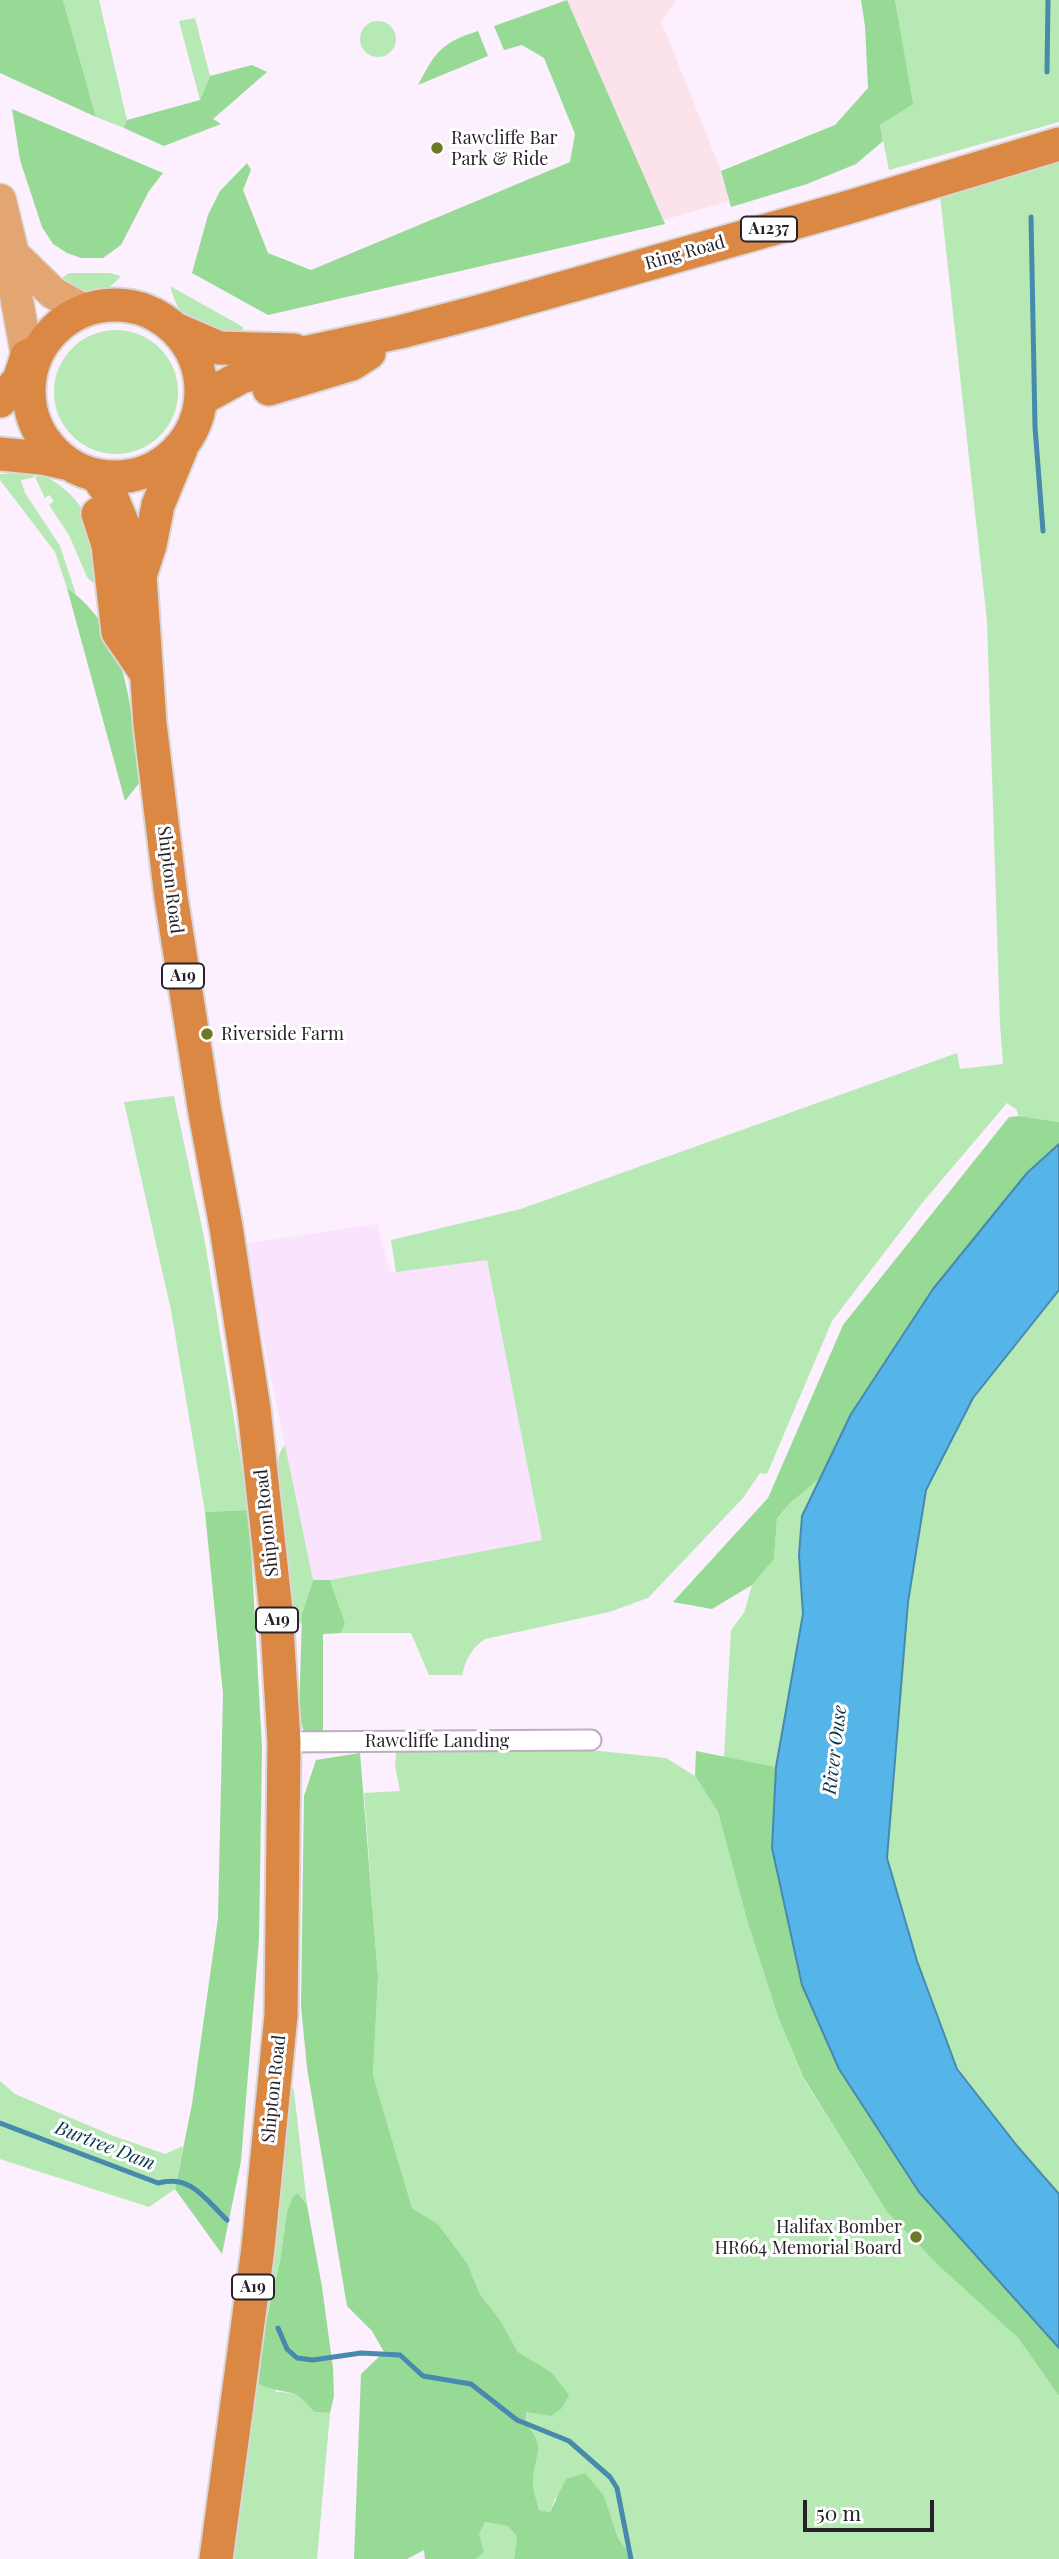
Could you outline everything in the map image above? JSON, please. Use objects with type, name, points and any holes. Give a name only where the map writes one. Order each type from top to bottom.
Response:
[{"type":"highway","name":"Ring Road","points":[[201,399],[213,390],[241,377],[281,366],[308,352],[400,332],[846,208],[1059,144]]},
{"type":"highway","points":[[0,424],[23,409],[22,383],[44,341],[69,318],[84,310],[111,305],[146,310],[175,330],[187,343],[196,360],[201,379],[201,399],[192,430],[170,458],[145,472],[117,477],[0,454]]},
{"type":"highway","name":"Ring Road","points":[[175,330],[219,348],[272,348],[308,352]]},
{"type":"highway","points":[[170,475],[206,425],[224,408],[257,392],[352,364],[400,332]]},
{"type":"highway","points":[[22,383],[33,420],[42,437],[69,466]]},
{"type":"highway","name":"Shipton Road","points":[[140,576],[158,505],[183,444]]},
{"type":"highway","points":[[69,466],[62,469],[78,482],[89,496],[108,544],[118,632],[146,673]]},
{"type":"highway","name":"Shipton Road","points":[[69,466],[111,496],[140,576],[146,673],[171,897],[254,1409],[276,1611],[284,1742],[281,2015],[258,2248],[216,2559]]},
{"type":"main road","points":[[0,200],[13,254],[22,383]]},
{"type":"main road","points":[[13,254],[53,293],[84,310]]},
{"type":"street","name":"Rawcliffe Landing","points":[[284,1742],[591,1740]]},
{"type":"shaded area","points":[[567,0],[677,0],[661,21],[721,171],[729,201],[663,220]]},
{"type":"shaded area","points":[[377,1224],[390,1273],[487,1259],[542,1540],[330,1580],[313,1580],[243,1244]]},
{"type":"green space","points":[[0,0],[63,0],[96,117],[0,73]]},
{"type":"green space","points":[[63,0],[99,0],[127,120],[124,128],[96,117]]},
{"type":"green space","points":[[567,0],[665,224],[268,315],[192,273],[208,215],[220,191],[247,163],[251,170],[243,190],[268,253],[311,270],[570,162],[575,134],[544,58],[522,45],[504,50],[494,26]]},
{"type":"green space","points":[[861,0],[895,0],[913,104],[880,125],[883,141],[856,164],[807,184],[731,207],[721,171],[835,125],[868,88]]},
{"type":"green space","points":[[895,0],[1059,0],[1059,122],[889,170],[880,125],[912,104]]},
{"type":"green space","points":[[195,18],[210,76],[200,100],[179,21]]},
{"type":"green space","points":[[378,21],[391,26],[396,39],[391,52],[378,57],[365,52],[360,39],[365,26]]},
{"type":"green space","points":[[478,31],[488,56],[418,85],[441,50],[448,44]]},
{"type":"green space","points":[[252,65],[267,72],[213,119],[221,124],[164,146],[124,128],[127,120],[200,100],[210,76]]},
{"type":"green space","points":[[12,109],[163,173],[149,191],[121,245],[103,258],[81,258],[67,253],[53,244],[42,227],[20,160]]},
{"type":"green space","points":[[1059,160],[1059,1122],[1019,1116],[1016,1109],[1007,1103],[923,1202],[832,1321],[767,1474],[760,1473],[743,1498],[648,1598],[609,1612],[485,1639],[470,1655],[462,1675],[429,1675],[411,1633],[341,1633],[345,1623],[330,1580],[542,1540],[487,1260],[396,1272],[391,1240],[521,1209],[957,1053],[960,1069],[1003,1064],[987,621],[940,195]]},
{"type":"green space","points":[[69,273],[110,273],[121,276],[107,288],[92,291],[76,288],[59,280]]},
{"type":"green space","points":[[170,286],[243,327],[243,336],[201,328],[186,319]]},
{"type":"green space","points":[[116,330],[140,334],[160,348],[174,368],[178,392],[174,416],[160,436],[140,450],[116,454],[92,450],[72,436],[58,416],[54,392],[58,368],[72,348],[92,334]]},
{"type":"green space","points":[[27,473],[35,477],[21,480],[25,493],[60,546],[76,594],[67,588],[55,552],[0,480],[0,474]]},
{"type":"green space","points":[[44,475],[61,486],[81,508],[90,531],[95,579],[93,583],[87,577],[69,535],[49,505],[54,501],[49,495],[45,498],[35,477]]},
{"type":"green space","points":[[67,588],[88,606],[104,627],[124,676],[140,782],[125,801]]},
{"type":"green space","points":[[174,1096],[204,1237],[249,1510],[205,1512],[171,1310],[124,1102]]},
{"type":"green space","points":[[1009,1117],[1059,1122],[1059,1144],[1027,1173],[933,1289],[851,1414],[819,1479],[789,1504],[777,1519],[774,1559],[752,1585],[712,1609],[673,1602],[768,1498],[843,1325]]},
{"type":"green space","points":[[1059,1290],[1059,2194],[957,2070],[917,1961],[887,1858],[908,1602],[926,1490],[973,1398]]},
{"type":"green space","points":[[285,1445],[313,1580],[302,1614],[302,1625],[293,1616],[279,1479],[279,1457]]},
{"type":"green space","points":[[819,1479],[802,1516],[799,1555],[803,1614],[776,1767],[724,1757],[731,1630],[744,1613],[752,1585],[774,1559],[777,1520],[789,1504]]},
{"type":"green space","points":[[249,1510],[262,1748],[259,1939],[241,2161],[222,2254],[175,2189],[192,2104],[218,1918],[223,1694],[205,1512]]},
{"type":"green space","points":[[313,1580],[330,1580],[345,1623],[341,1633],[323,1634],[323,1735],[305,1735],[299,1716],[302,1614]]},
{"type":"green space","points":[[571,1748],[666,1758],[695,1776],[718,1812],[747,1920],[778,2017],[803,2078],[887,2212],[940,2267],[1018,2338],[1059,2396],[1059,2559],[630,2559],[630,2554],[618,2538],[604,2496],[555,2498],[550,2512],[539,2510],[533,2482],[538,2445],[525,2423],[528,2411],[551,2416],[551,2372],[518,2352],[500,2320],[480,2294],[467,2263],[438,2224],[412,2208],[373,2075],[378,1976],[364,1793],[400,1791],[395,1766],[396,1752]]},
{"type":"green space","points":[[696,1751],[776,1767],[772,1848],[802,1985],[919,2192],[1059,2348],[1059,2396],[1018,2338],[940,2267],[887,2212],[803,2077],[778,2017],[747,1920],[718,1812],[695,1776]]},
{"type":"green space","points":[[360,1753],[378,1976],[373,2075],[412,2208],[438,2224],[467,2263],[480,2294],[500,2320],[518,2352],[551,2372],[569,2395],[562,2408],[551,2416],[527,2412],[525,2423],[538,2445],[533,2482],[539,2510],[550,2512],[566,2479],[585,2473],[604,2496],[618,2538],[630,2554],[630,2559],[514,2559],[517,2537],[508,2526],[485,2522],[479,2534],[484,2552],[476,2559],[425,2559],[424,2550],[407,2559],[354,2559],[361,2374],[384,2352],[372,2331],[347,2306],[307,2068],[301,2006],[304,1796],[316,1760]]},
{"type":"green space","points":[[285,2073],[294,2091],[307,2205],[299,2194],[287,2212],[280,2261],[260,2348],[276,2392],[298,2396],[314,2412],[330,2413],[317,2559],[228,2559]]},
{"type":"green space","points":[[0,2081],[15,2094],[111,2135],[165,2154],[183,2146],[175,2189],[149,2207],[0,2159]]},
{"type":"green space","points":[[298,2193],[307,2205],[322,2287],[333,2368],[334,2396],[330,2413],[314,2412],[295,2394],[259,2384],[260,2348],[280,2261],[287,2212],[293,2197]]},
{"type":"green space","points":[[485,2522],[508,2526],[517,2537],[514,2559],[476,2559],[484,2552],[478,2534]]},
{"type":"water","name":"River Ouse","points":[[1059,1144],[1059,1290],[973,1398],[926,1490],[908,1602],[887,1858],[917,1961],[957,2069],[1059,2194],[1059,2348],[919,2192],[839,2069],[802,1985],[772,1848],[776,1767],[803,1614],[799,1555],[802,1516],[851,1414],[933,1289],[1027,1173]]},
{"type":"waterway","points":[[1047,72],[1048,0]]},
{"type":"waterway","points":[[1031,217],[1035,427],[1043,531]]},
{"type":"waterway","name":"Burtree Dam","points":[[0,2123],[158,2183],[170,2181],[189,2185],[227,2220]]},
{"type":"waterway","points":[[278,2328],[287,2349],[297,2358],[313,2360],[361,2353],[400,2355],[423,2376],[471,2384],[517,2420],[569,2441],[610,2477],[617,2488],[631,2559]]},
{"type":"place","name":"Rawcliffe Bar Park & Ride","points":[[437,148]]},
{"type":"place","name":"Riverside Farm","points":[[207,1034]]},
{"type":"place","name":"Halifax Bomber HR664 Memorial Board","points":[[916,2237]]}]
